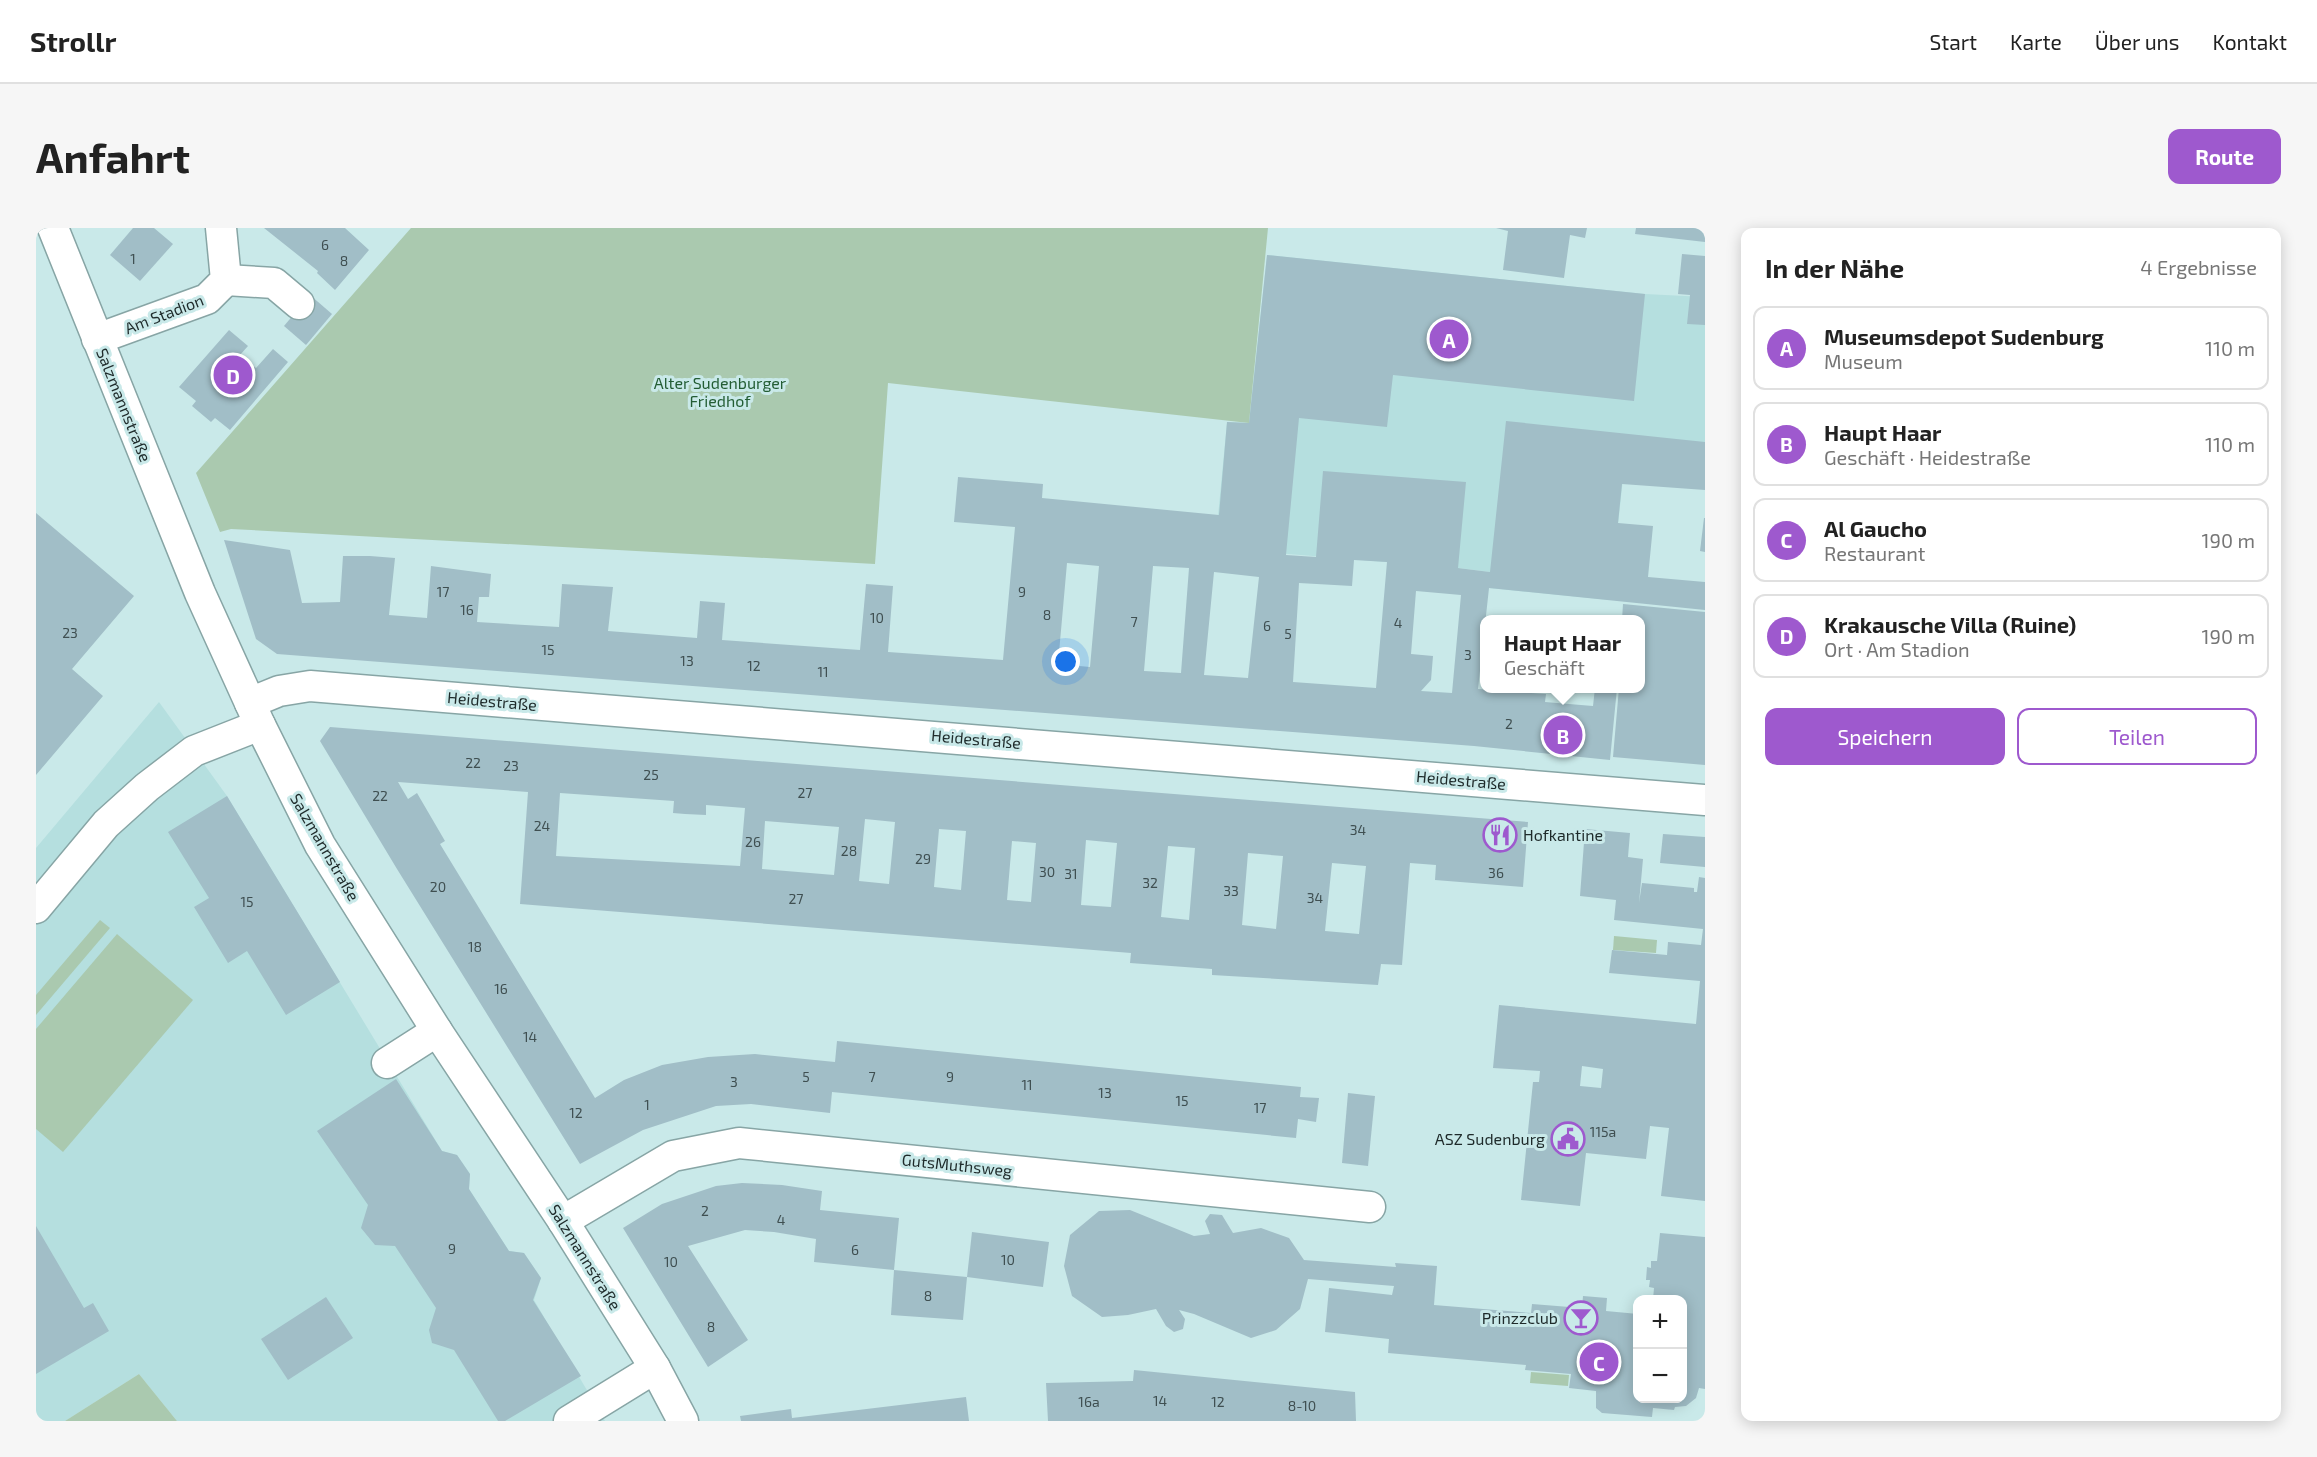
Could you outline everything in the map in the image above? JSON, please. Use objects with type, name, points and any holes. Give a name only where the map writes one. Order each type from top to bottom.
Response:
[{"type":"street","name":"Salzmannstraße","points":[[53,228],[200,593],[255,714],[320,845],[436,1030],[563,1221],[655,1368],[683,1421]]},
{"type":"street","points":[[221,228],[226,280],[274,284],[299,304]]},
{"type":"street","name":"Am Stadion","points":[[97,339],[207,299],[226,280]]},
{"type":"street","name":"Heidestraße","points":[[36,908],[106,824],[147,787],[195,751],[255,714],[279,691],[310,686],[1705,800]]},
{"type":"street","points":[[387,1063],[436,1030]]},
{"type":"street","name":"GutsMuthsweg","points":[[563,1221],[673,1156],[739,1143],[1370,1207]]},
{"type":"street","points":[[569,1421],[655,1368]]},
{"type":"shaded area","points":[[1267,255],[1645,294],[1705,297],[1705,467],[1625,459],[1610,600],[1489,588],[1490,572],[1215,548],[1227,422],[1249,423]]},
{"type":"shaded area","points":[[159,702],[227,796],[442,1151],[457,1155],[470,1174],[469,1189],[509,1251],[524,1253],[541,1278],[534,1300],[605,1421],[177,1421],[139,1374],[65,1421],[36,1421],[36,848]]},
{"type":"green space","name":"Alter Sudenburger Friedhof","points":[[411,228],[1268,228],[1249,423],[888,383],[875,564],[231,529],[220,532],[196,473]]},
{"type":"green space","points":[[100,920],[110,928],[36,1015],[36,995]]},
{"type":"green space","points":[[117,934],[193,1000],[63,1152],[36,1129],[36,1029]]},
{"type":"green space","points":[[1614,936],[1657,940],[1656,953],[1613,950]]},
{"type":"green space","points":[[1531,1372],[1569,1375],[1568,1386],[1530,1383]]},
{"type":"green space","points":[[139,1374],[177,1421],[65,1421]]},
{"type":"building","points":[[133,228],[154,228],[173,244],[140,281],[110,255]]},
{"type":"building","points":[[264,228],[345,228],[369,250],[335,290],[317,273],[318,271]]},
{"type":"building","points":[[1496,228],[1587,228],[1585,238],[1570,235],[1564,278],[1503,270],[1508,231]]},
{"type":"building","points":[[1636,228],[1705,228],[1705,242],[1635,234]]},
{"type":"building","points":[[1682,254],[1705,256],[1705,325],[1687,324],[1690,295],[1678,294]]},
{"type":"building","points":[[1267,255],[1645,294],[1634,401],[1393,375],[1387,427],[1299,418],[1286,555],[1316,557],[1323,471],[1466,482],[1458,568],[1490,572],[1506,421],[1705,442],[1705,490],[1622,484],[1618,523],[1653,526],[1648,577],[1705,582],[1705,610],[1489,588],[1486,615],[1480,615],[1478,689],[1480,693],[1546,694],[1545,702],[1593,706],[1594,693],[1617,693],[1610,760],[1474,746],[277,654],[256,639],[224,540],[290,550],[302,603],[340,602],[343,556],[395,558],[389,615],[427,618],[431,566],[491,574],[489,597],[479,597],[477,622],[559,627],[562,584],[613,587],[608,631],[697,638],[700,601],[725,603],[722,640],[860,650],[866,584],[893,586],[888,652],[1003,660],[1015,527],[954,522],[958,477],[1043,484],[1042,498],[1219,515],[1227,422],[1249,423]],"holes":[[[1354,560],[1387,562],[1376,688],[1293,682],[1299,583],[1352,586]],[[1067,563],[1099,566],[1090,667],[1058,664]],[[1153,566],[1189,568],[1181,673],[1144,671]],[[1214,572],[1259,577],[1248,678],[1204,675]],[[1416,591],[1461,595],[1452,693],[1421,691],[1431,680],[1433,656],[1411,654]]]},
{"type":"building","points":[[310,295],[332,314],[306,345],[284,326]]},
{"type":"building","points":[[229,330],[248,346],[240,355],[256,368],[273,349],[288,362],[230,430],[215,418],[211,422],[192,406],[196,401],[179,387]]},
{"type":"building","points":[[36,513],[134,596],[72,669],[103,696],[36,775]]},
{"type":"building","points":[[1705,518],[1705,552],[1700,551]]},
{"type":"building","points":[[1623,604],[1705,612],[1705,765],[1613,757],[1619,693],[1645,693],[1645,615],[1622,615]]},
{"type":"building","points":[[330,727],[1528,822],[1523,887],[1435,880],[1436,865],[1410,863],[1402,965],[1381,964],[1378,985],[1212,975],[1212,969],[1130,963],[1131,953],[520,904],[528,792],[398,782],[408,799],[417,793],[445,841],[440,844],[595,1098],[624,1080],[662,1065],[708,1057],[755,1054],[835,1062],[837,1041],[1301,1087],[1300,1097],[1319,1098],[1316,1122],[1298,1119],[1296,1138],[832,1092],[830,1113],[751,1104],[716,1106],[643,1130],[580,1164],[320,741]],"holes":[[[560,793],[674,801],[673,813],[685,814],[706,815],[706,805],[745,808],[740,866],[556,856]],[[865,819],[895,822],[889,884],[859,881]],[[765,821],[839,827],[834,875],[762,869]],[[939,829],[966,831],[961,890],[934,887]],[[1086,840],[1117,843],[1111,907],[1081,905]],[[1012,841],[1036,843],[1031,902],[1007,900]],[[1168,846],[1195,848],[1189,920],[1161,917]],[[1248,853],[1283,856],[1276,929],[1242,925]],[[1332,863],[1366,866],[1359,934],[1325,931]]]},
{"type":"building","points":[[227,796],[340,982],[286,1015],[247,951],[228,963],[194,907],[209,898],[168,832]]},
{"type":"building","points":[[1585,829],[1630,833],[1628,857],[1643,859],[1639,903],[1642,883],[1694,888],[1694,892],[1697,892],[1699,877],[1705,878],[1705,1201],[1661,1196],[1669,1128],[1650,1126],[1646,1159],[1586,1153],[1580,1206],[1521,1200],[1533,1082],[1539,1082],[1540,1071],[1493,1068],[1499,1005],[1696,1024],[1700,981],[1609,973],[1612,950],[1667,955],[1668,942],[1701,945],[1703,929],[1614,920],[1616,900],[1580,896]],"holes":[[[1582,1066],[1603,1069],[1601,1088],[1580,1086]]]},
{"type":"building","points":[[1663,834],[1705,837],[1705,867],[1660,863]]},
{"type":"building","points":[[396,1079],[442,1151],[457,1155],[470,1174],[469,1189],[509,1251],[524,1253],[541,1278],[533,1300],[581,1376],[505,1421],[498,1421],[454,1350],[432,1343],[429,1330],[436,1308],[395,1246],[375,1245],[361,1228],[368,1205],[317,1131]]},
{"type":"building","points":[[1348,1093],[1375,1096],[1368,1166],[1342,1163]]},
{"type":"building","points":[[742,1183],[782,1185],[822,1191],[820,1210],[899,1218],[894,1270],[814,1262],[816,1239],[774,1232],[745,1230],[688,1246],[748,1340],[708,1367],[623,1228],[662,1204],[716,1186]]},
{"type":"building","points":[[1130,1210],[1194,1236],[1210,1234],[1205,1221],[1210,1214],[1222,1215],[1233,1233],[1261,1228],[1289,1238],[1304,1260],[1396,1267],[1395,1263],[1437,1266],[1434,1305],[1531,1313],[1532,1304],[1582,1308],[1583,1296],[1607,1298],[1606,1311],[1633,1314],[1633,1403],[1687,1403],[1687,1295],[1653,1295],[1654,1288],[1649,1287],[1650,1280],[1646,1280],[1647,1267],[1651,1268],[1651,1261],[1657,1261],[1660,1233],[1705,1237],[1705,1389],[1699,1388],[1696,1398],[1686,1406],[1675,1407],[1674,1410],[1653,1408],[1652,1417],[1602,1413],[1596,1408],[1596,1391],[1569,1388],[1571,1374],[1525,1370],[1526,1365],[1388,1353],[1389,1339],[1325,1332],[1329,1288],[1392,1295],[1394,1286],[1308,1279],[1300,1309],[1276,1330],[1251,1338],[1179,1310],[1185,1319],[1183,1329],[1174,1332],[1166,1326],[1156,1309],[1128,1315],[1102,1317],[1072,1296],[1064,1266],[1070,1235],[1099,1211]]},
{"type":"building","points":[[36,1226],[84,1308],[93,1303],[109,1331],[36,1374]]},
{"type":"building","points":[[972,1232],[1049,1242],[1043,1287],[967,1277]]},
{"type":"building","points":[[894,1270],[967,1277],[963,1320],[891,1315]]},
{"type":"building","points":[[326,1297],[353,1338],[288,1380],[261,1339]]},
{"type":"building","points":[[1134,1370],[1355,1392],[1356,1421],[1048,1421],[1046,1383],[1133,1381]]},
{"type":"building","points":[[966,1397],[969,1421],[741,1421],[740,1416],[791,1409],[792,1418]]},
{"type":"place","name":"Museumsdepot Sudenburg","points":[[1449,339]]},
{"type":"place","name":"Krakausche Villa (Ruine)","points":[[233,375]]},
{"type":"place","name":"Haupt Haar","points":[[1563,735]]},
{"type":"place","name":"Hofkantine","points":[[1500,835]]},
{"type":"place","name":"ASZ Sudenburg","points":[[1568,1139]]},
{"type":"place","name":"Prinzzclub","points":[[1581,1318]]},
{"type":"place","name":"Al Gaucho","points":[[1599,1362]]}]
